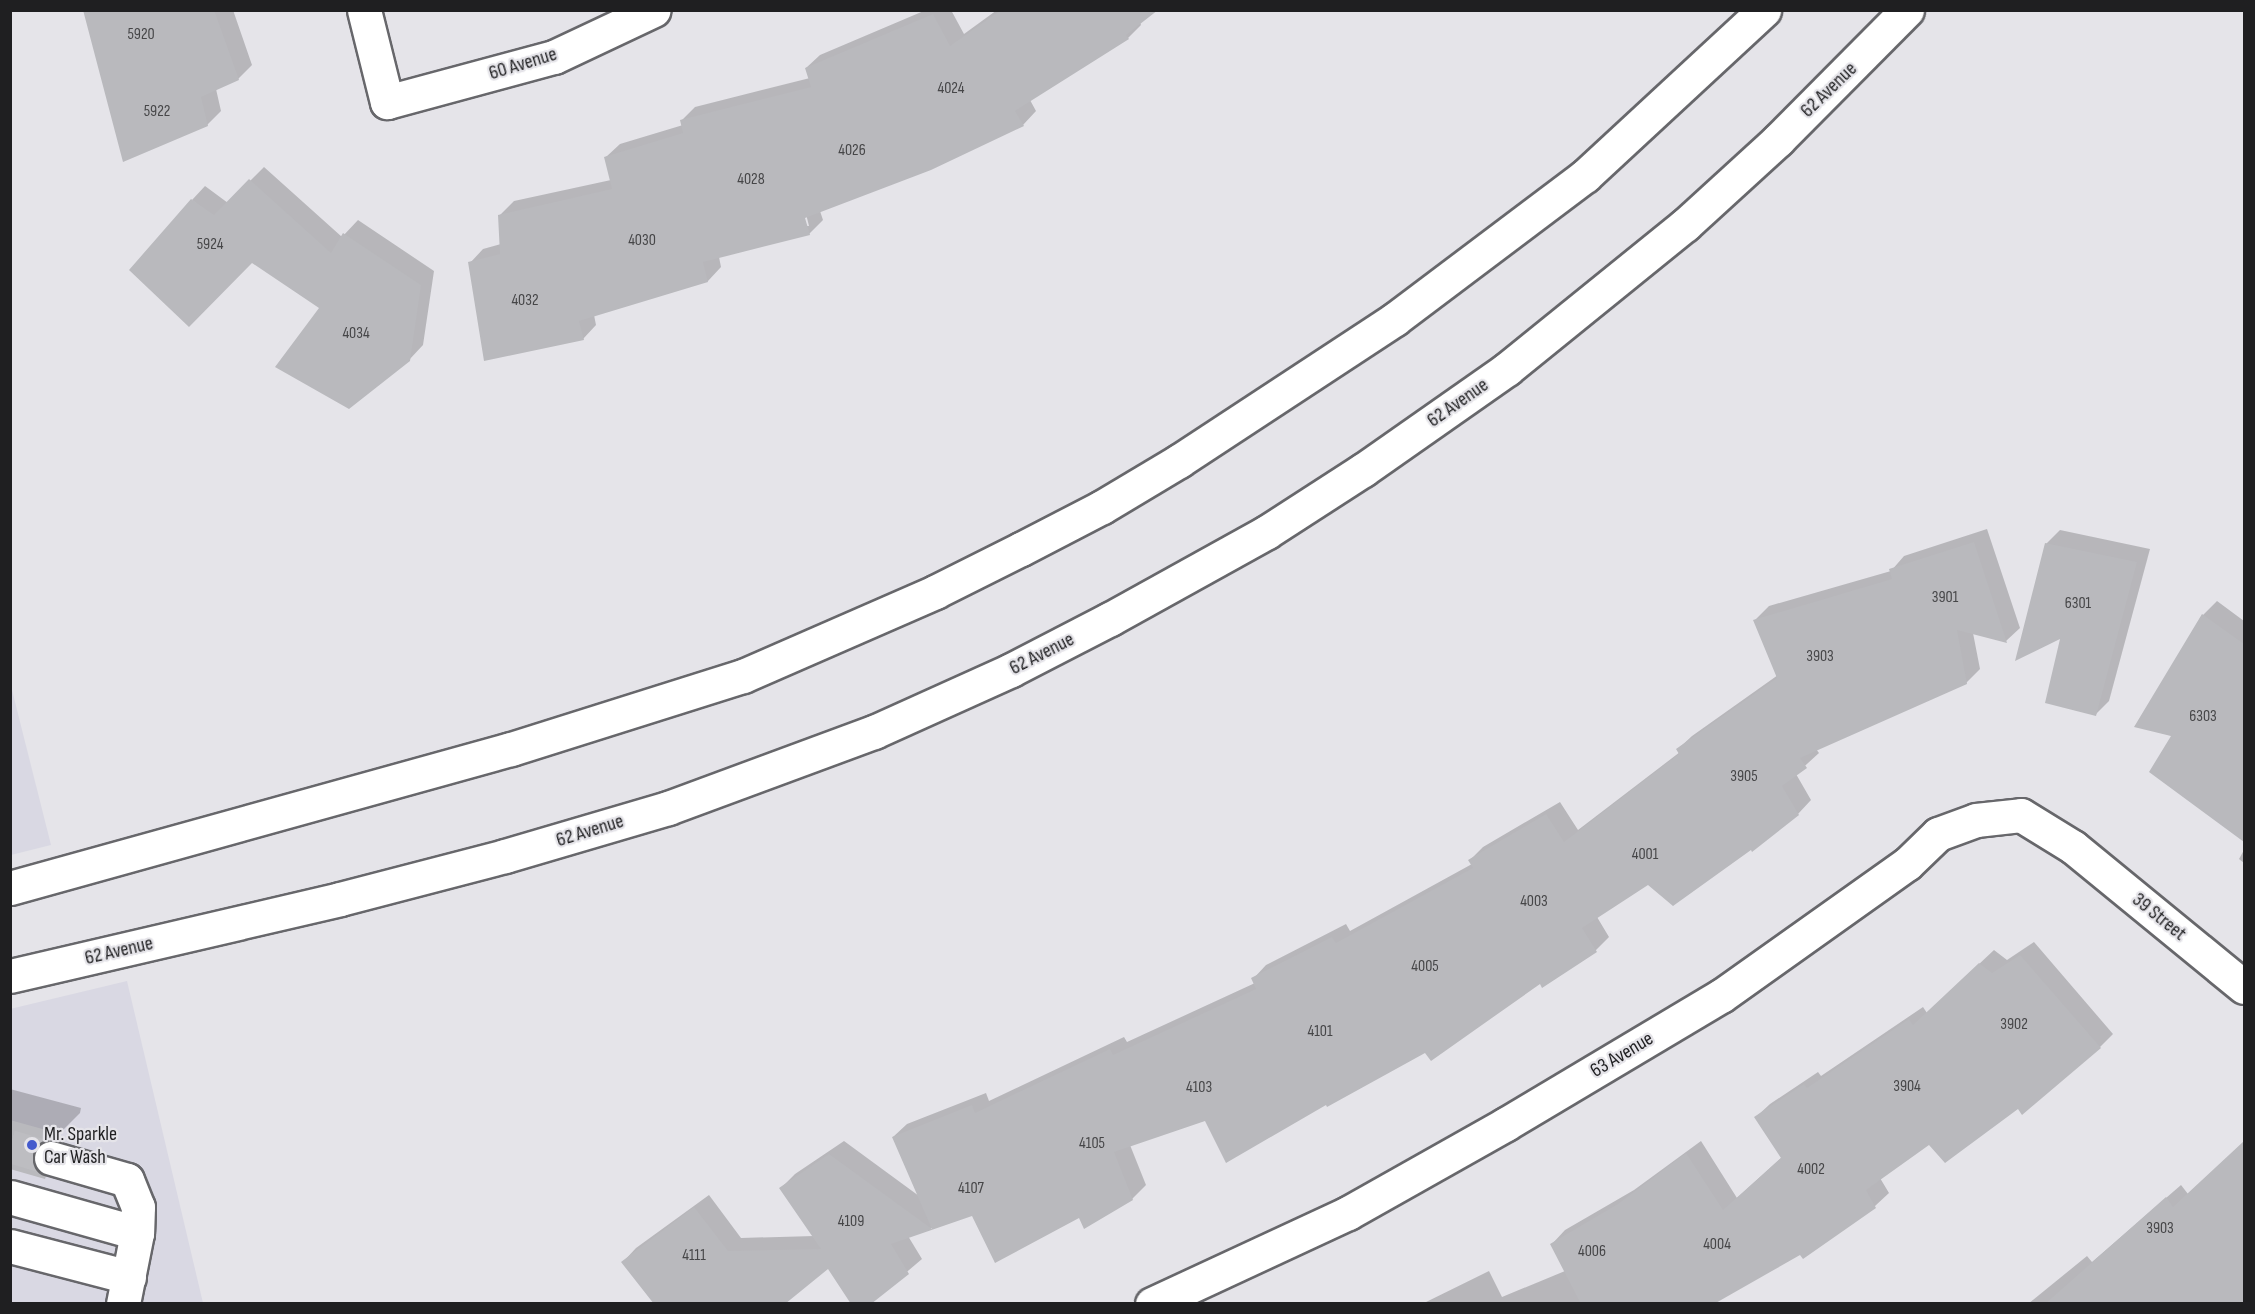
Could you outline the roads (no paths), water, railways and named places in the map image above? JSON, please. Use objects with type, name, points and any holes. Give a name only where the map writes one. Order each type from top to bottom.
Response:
[{"type":"main road","name":"60 Avenue","points":[[364,10],[387,102],[554,57],[654,10]]},
{"type":"main road","points":[[10,888],[511,749],[732,680],[849,631],[982,569],[1102,507],[1179,461],[1395,319],[1585,176],[1764,10]]},
{"type":"main road","name":"62 Avenue","points":[[10,976],[340,899],[505,856],[657,811],[874,732],[1011,670],[1267,532],[1363,470],[1507,369],[1685,225],[1778,140],[1907,10]]},
{"type":"main road","name":"63 Avenue","points":[[1152,1304],[1348,1213],[1506,1124],[1720,996],[1907,864],[1938,834],[1976,819],[2021,815],[2073,847]]},
{"type":"main road","name":"39 Street","points":[[2073,847],[2244,987]]},
{"type":"main road","points":[[10,1245],[126,1290],[137,1233],[138,1207],[127,1179],[51,1158]]},
{"type":"main road","points":[[10,1197],[137,1233]]},
{"type":"tunnel","points":[[10,1146],[51,1158]]},
{"type":"place","name":"Mr. Sparkle Car Wash","points":[[32,1145]]}]
